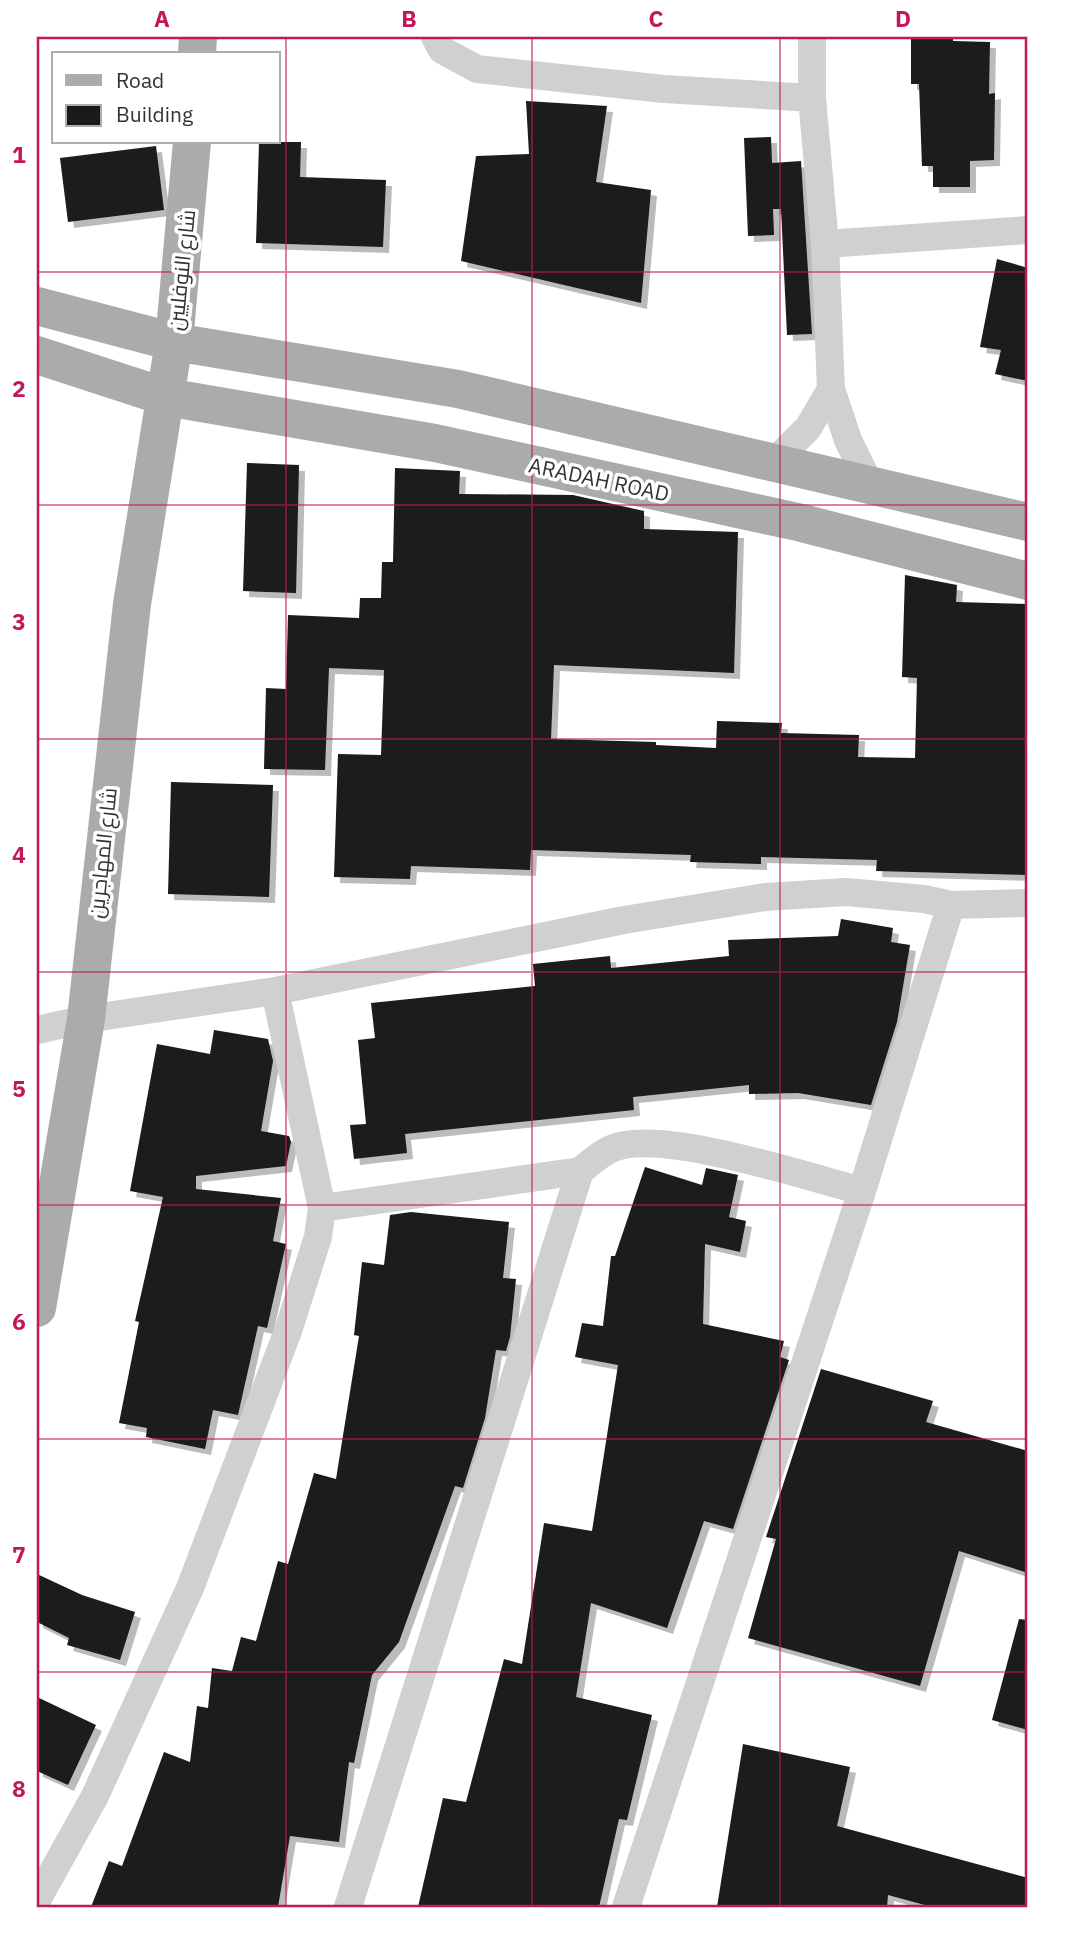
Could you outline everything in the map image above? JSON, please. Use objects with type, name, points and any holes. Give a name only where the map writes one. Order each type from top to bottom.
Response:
[{"type":"main road","name":"شارع النوفليين","points":[[166,397],[174,342],[192,144]]},
{"type":"main road","points":[[37,306],[174,342],[458,389],[1028,522]]},
{"type":"main road","name":"ARADAH ROAD","points":[[37,355],[166,397],[435,443],[802,523],[1028,580]]},
{"type":"main road","name":"شارع المهاجرين","points":[[37,1308],[86,1019],[128,631],[166,397]]},
{"type":"street","points":[[435,37],[442,50],[477,69],[664,89],[812,98]]},
{"type":"street","points":[[812,37],[812,98],[825,244],[831,389],[848,440],[869,483]]},
{"type":"street","points":[[825,244],[1028,230]]},
{"type":"street","points":[[775,461],[808,428],[831,389]]},
{"type":"street","points":[[37,1030],[86,1019],[275,991],[624,920],[765,897],[846,892],[924,899],[951,905],[1028,903]]},
{"type":"street","points":[[625,1907],[862,1191],[951,905]]},
{"type":"street","points":[[37,1900],[95,1796],[190,1588],[288,1331],[318,1237],[322,1208],[275,991]]},
{"type":"street","points":[[322,1208],[580,1171],[613,1148],[676,1144],[862,1191]]},
{"type":"street","points":[[348,1907],[580,1171]]},
{"type":"building","points":[[911,37],[953,37],[953,41],[990,42],[989,94],[995,93],[994,160],[970,161],[970,187],[933,187],[933,166],[922,166],[919,84],[911,84]]},
{"type":"building","points":[[526,101],[607,106],[596,182],[651,190],[641,303],[461,261],[476,156],[529,154]]},
{"type":"building","points":[[771,137],[772,163],[801,161],[812,334],[787,335],[781,209],[773,209],[774,235],[748,236],[744,138]]},
{"type":"building","points":[[301,142],[300,177],[386,180],[383,247],[256,243],[259,144]]},
{"type":"building","points":[[156,146],[164,210],[68,222],[60,158]]},
{"type":"building","points":[[997,259],[1028,268],[1028,381],[995,374],[1001,350],[980,347]]},
{"type":"building","points":[[247,463],[299,465],[296,593],[243,591]]},
{"type":"building","points":[[395,468],[460,471],[459,494],[573,495],[644,511],[644,529],[738,532],[734,673],[554,665],[551,739],[656,742],[656,745],[716,748],[717,721],[782,723],[781,733],[859,735],[858,757],[915,758],[917,678],[902,677],[905,575],[957,585],[956,602],[1028,604],[1028,875],[876,871],[877,860],[761,857],[761,864],[690,862],[691,855],[531,850],[530,870],[411,866],[410,879],[334,877],[338,754],[381,755],[384,670],[329,668],[325,770],[264,769],[266,688],[286,689],[288,615],[359,618],[360,598],[381,598],[382,562],[393,562]]},
{"type":"building","points":[[171,782],[273,785],[269,897],[168,894]]},
{"type":"building","points":[[841,919],[893,928],[891,942],[910,945],[897,1022],[871,1105],[798,1093],[749,1094],[749,1085],[633,1097],[634,1110],[405,1134],[407,1153],[354,1159],[350,1125],[366,1124],[358,1040],[375,1038],[371,1003],[535,986],[533,964],[610,956],[611,968],[729,956],[728,940],[838,936]]},
{"type":"building","points":[[214,1030],[268,1039],[273,1061],[261,1131],[289,1136],[291,1142],[286,1166],[196,1176],[196,1189],[281,1198],[273,1241],[286,1244],[267,1328],[258,1326],[238,1415],[213,1410],[205,1449],[146,1437],[147,1428],[119,1423],[139,1322],[135,1321],[163,1197],[130,1191],[157,1044],[210,1054]]},
{"type":"building","points":[[645,1167],[702,1185],[706,1168],[738,1175],[729,1217],[746,1221],[740,1252],[705,1244],[703,1324],[784,1341],[780,1357],[789,1360],[733,1529],[704,1521],[667,1628],[591,1603],[576,1697],[652,1715],[627,1820],[619,1819],[599,1907],[418,1907],[443,1798],[466,1802],[504,1659],[522,1664],[544,1523],[592,1531],[618,1365],[575,1357],[582,1323],[603,1326],[611,1256],[615,1256]]},
{"type":"building","points":[[411,1212],[509,1222],[503,1278],[516,1279],[510,1337],[506,1351],[496,1350],[485,1418],[463,1488],[455,1486],[399,1642],[372,1675],[354,1763],[349,1762],[339,1842],[290,1836],[278,1907],[91,1907],[109,1861],[122,1866],[164,1752],[190,1762],[197,1706],[208,1708],[212,1668],[232,1671],[241,1637],[256,1641],[278,1561],[288,1564],[314,1473],[336,1479],[359,1336],[354,1335],[362,1262],[384,1265],[390,1215]]},
{"type":"building","points":[[821,1369],[933,1401],[926,1422],[1028,1451],[1028,1573],[959,1551],[920,1686],[748,1638],[776,1539],[766,1537]]},
{"type":"building","points":[[37,1574],[82,1595],[135,1612],[120,1660],[67,1645],[69,1638],[37,1622]]},
{"type":"building","points":[[1019,1619],[1028,1620],[1028,1730],[992,1720]]},
{"type":"building","points":[[37,1697],[96,1725],[68,1785],[37,1771]]},
{"type":"building","points":[[743,1744],[850,1767],[837,1826],[1028,1878],[1028,1907],[932,1907],[888,1895],[887,1907],[717,1907]]}]
